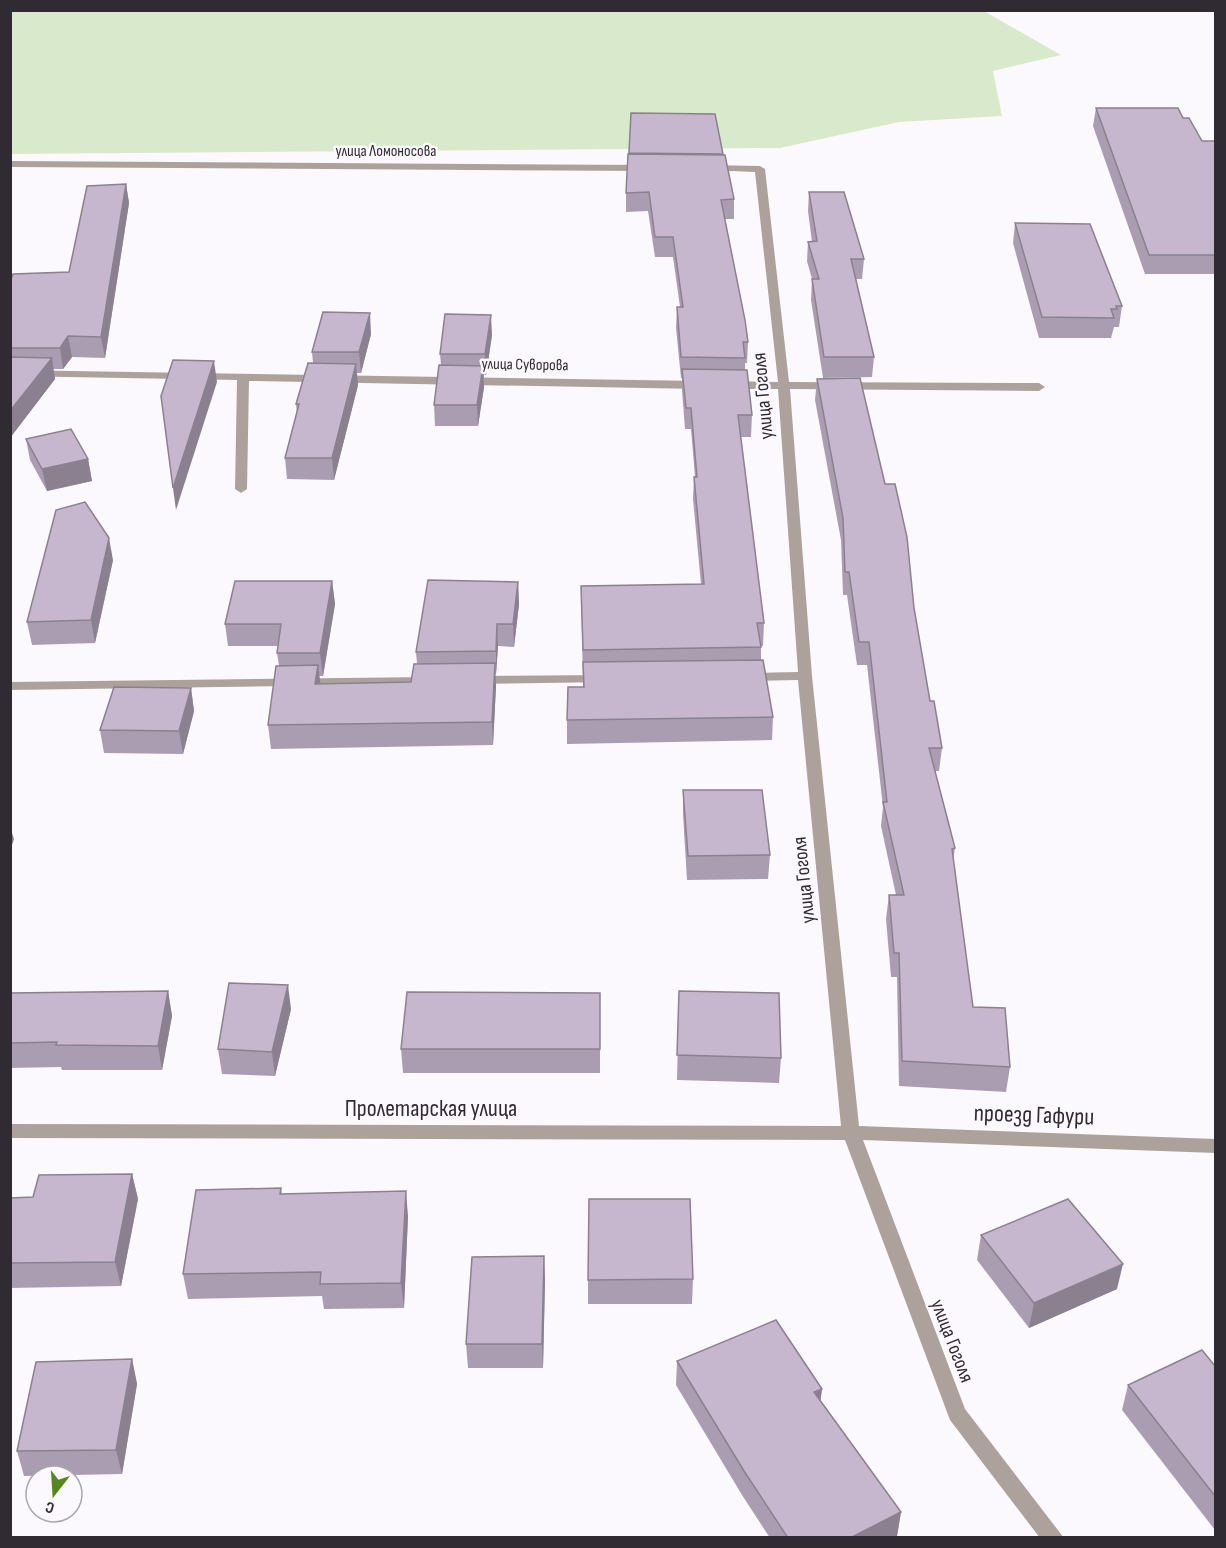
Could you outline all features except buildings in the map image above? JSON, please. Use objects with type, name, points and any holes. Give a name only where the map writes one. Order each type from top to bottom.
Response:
[{"type":"street","name":"улица Ломоносова","points":[[10,164],[653,168]]},
{"type":"street","name":"улица Гоголя","points":[[701,168],[760,169],[784,386],[805,676],[851,1133],[957,1414],[1053,1538]]},
{"type":"street","name":"улица Суворова","points":[[10,373],[784,386],[1039,387]]},
{"type":"street","points":[[241,489],[243,377]]},
{"type":"street","points":[[734,677],[805,676]]},
{"type":"street","points":[[10,686],[615,678]]},
{"type":"street","name":"Пролетарская улица","points":[[10,1131],[851,1133]]},
{"type":"street","name":"проезд Гафури","points":[[851,1133],[1215,1146]]},
{"type":"green space","points":[[982,10],[1061,55],[993,71],[1002,116],[899,122],[780,148],[11,154],[10,11]]}]
